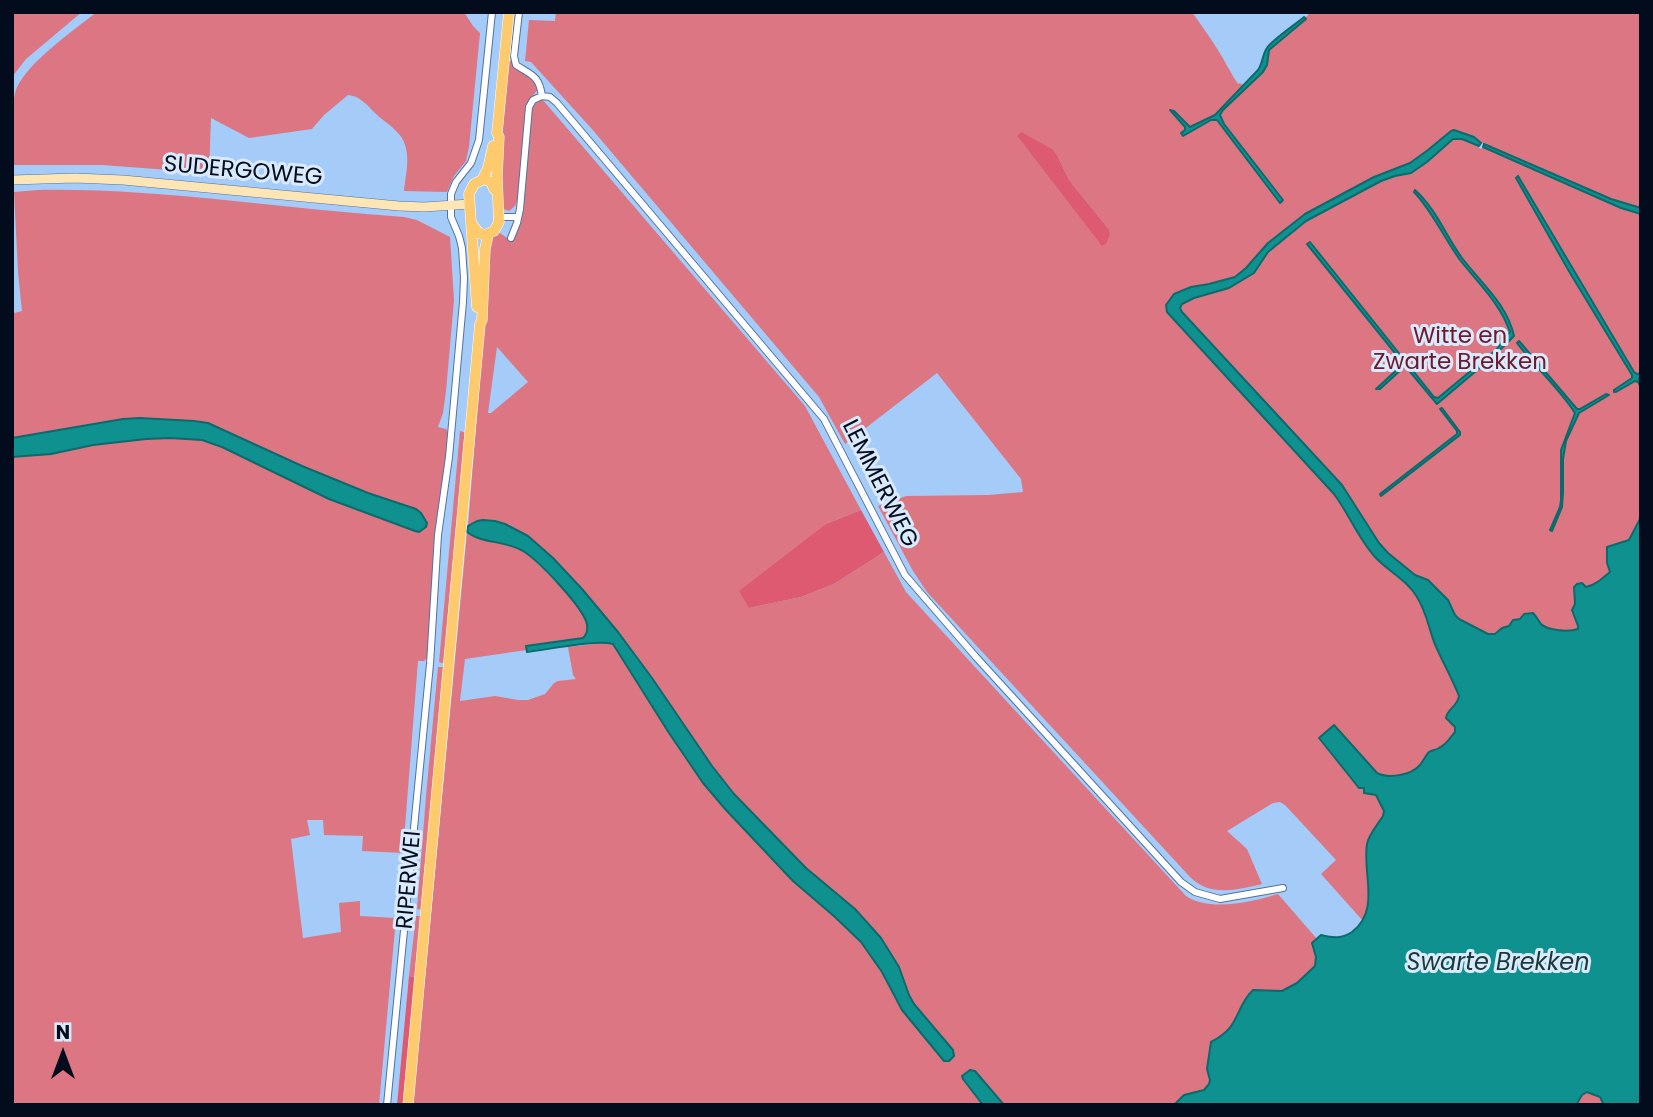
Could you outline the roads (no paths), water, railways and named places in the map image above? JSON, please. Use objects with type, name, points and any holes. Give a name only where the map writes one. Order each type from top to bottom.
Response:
[{"type":"main road","points":[[480,324],[485,249],[488,235],[496,229],[499,217],[497,133],[509,12]]},
{"type":"main road","points":[[482,180],[488,171],[494,136],[497,133]]},
{"type":"main road","points":[[480,324],[477,320],[469,194],[475,183],[482,180],[492,182],[498,193]]},
{"type":"main road","points":[[471,223],[478,233],[488,235]]},
{"type":"main road","name":"RIPERWEI","points":[[408,1105],[480,324]]},
{"type":"street","points":[[451,205],[452,189],[471,163],[479,140],[492,12]]},
{"type":"street","name":"LEMMERWEG","points":[[519,12],[514,61],[517,66],[538,81],[542,96],[550,97],[557,103],[824,419],[905,575],[976,657],[1181,882],[1195,892],[1220,899],[1283,888]]},
{"type":"street","points":[[511,237],[518,217],[529,107],[533,100],[542,96]]},
{"type":"street","name":"SUDERGOWEG","points":[[12,180],[123,180],[399,206],[470,204]]},
{"type":"street","name":"RIPERWEI","points":[[387,1105],[464,290],[462,248],[452,219],[451,205]]},
{"type":"street","points":[[499,217],[518,217]]},
{"type":"water","points":[[1304,17],[1306,19],[1269,50],[1263,72],[1220,115],[1224,124],[1283,200],[1280,203],[1217,120],[1211,120],[1183,136],[1181,133],[1185,127],[1170,110],[1190,127],[1215,115],[1258,70],[1269,45]]},
{"type":"water","name":"Swarte Brekken","points":[[1454,130],[1474,137],[1481,143],[1479,146],[1462,139],[1453,139],[1411,173],[1381,181],[1306,221],[1268,252],[1254,273],[1229,288],[1194,298],[1180,308],[1342,485],[1388,553],[1415,575],[1428,580],[1448,600],[1459,619],[1488,634],[1495,634],[1509,626],[1513,620],[1533,613],[1541,624],[1548,628],[1564,631],[1578,629],[1572,610],[1575,604],[1574,587],[1582,583],[1586,587],[1593,585],[1610,572],[1607,547],[1629,540],[1641,517],[1641,1105],[1604,1105],[1600,1097],[1587,1092],[1576,1105],[1174,1105],[1184,1095],[1204,1090],[1209,1084],[1207,1069],[1211,1042],[1233,1024],[1242,1004],[1253,990],[1282,991],[1297,983],[1315,966],[1316,957],[1312,943],[1321,935],[1345,936],[1361,923],[1366,913],[1367,844],[1384,811],[1376,795],[1364,793],[1364,788],[1359,788],[1319,738],[1334,725],[1377,773],[1387,776],[1405,774],[1415,769],[1429,752],[1444,745],[1455,732],[1455,727],[1446,718],[1459,696],[1434,642],[1423,608],[1413,591],[1375,557],[1334,494],[1167,312],[1166,305],[1174,294],[1191,287],[1235,277],[1268,243],[1305,214],[1374,177],[1410,163]]},
{"type":"water","points":[[1484,144],[1611,199],[1641,208],[1641,214],[1621,208],[1483,147]]},
{"type":"water","points":[[1518,176],[1634,372],[1641,373],[1641,387],[1635,381],[1614,392],[1632,378],[1632,375],[1570,273],[1516,178]]},
{"type":"water","points":[[1415,190],[1435,214],[1462,258],[1506,314],[1514,336],[1437,404],[1406,367],[1380,389],[1376,389],[1403,363],[1307,244],[1310,242],[1434,397],[1438,398],[1496,350],[1510,332],[1495,303],[1460,260]]},
{"type":"water","points":[[1519,341],[1577,409],[1606,394],[1609,395],[1579,413],[1566,441],[1562,507],[1552,531],[1550,530],[1561,500],[1561,450],[1575,413],[1517,343]]},
{"type":"water","points":[[1442,408],[1460,435],[1381,496],[1380,494],[1457,434],[1440,409]]},
{"type":"water","points":[[140,418],[208,423],[302,466],[416,509],[427,523],[426,527],[419,532],[415,531],[329,499],[202,440],[146,439],[93,445],[51,454],[12,457],[12,438]]},
{"type":"water","points":[[483,520],[505,524],[528,536],[582,589],[618,632],[734,794],[806,868],[855,909],[881,938],[899,967],[914,1004],[953,1050],[954,1056],[949,1061],[944,1061],[902,1010],[882,972],[861,942],[793,881],[703,783],[613,644],[584,644],[527,652],[526,646],[583,638],[587,632],[587,624],[569,596],[530,556],[509,545],[467,532],[468,526]]},
{"type":"water","points":[[970,1070],[975,1071],[1004,1105],[983,1105],[963,1079],[962,1076]]},
{"type":"park label","name":"Witte en Zwarte Brekken","points":[[1460,350]]}]
